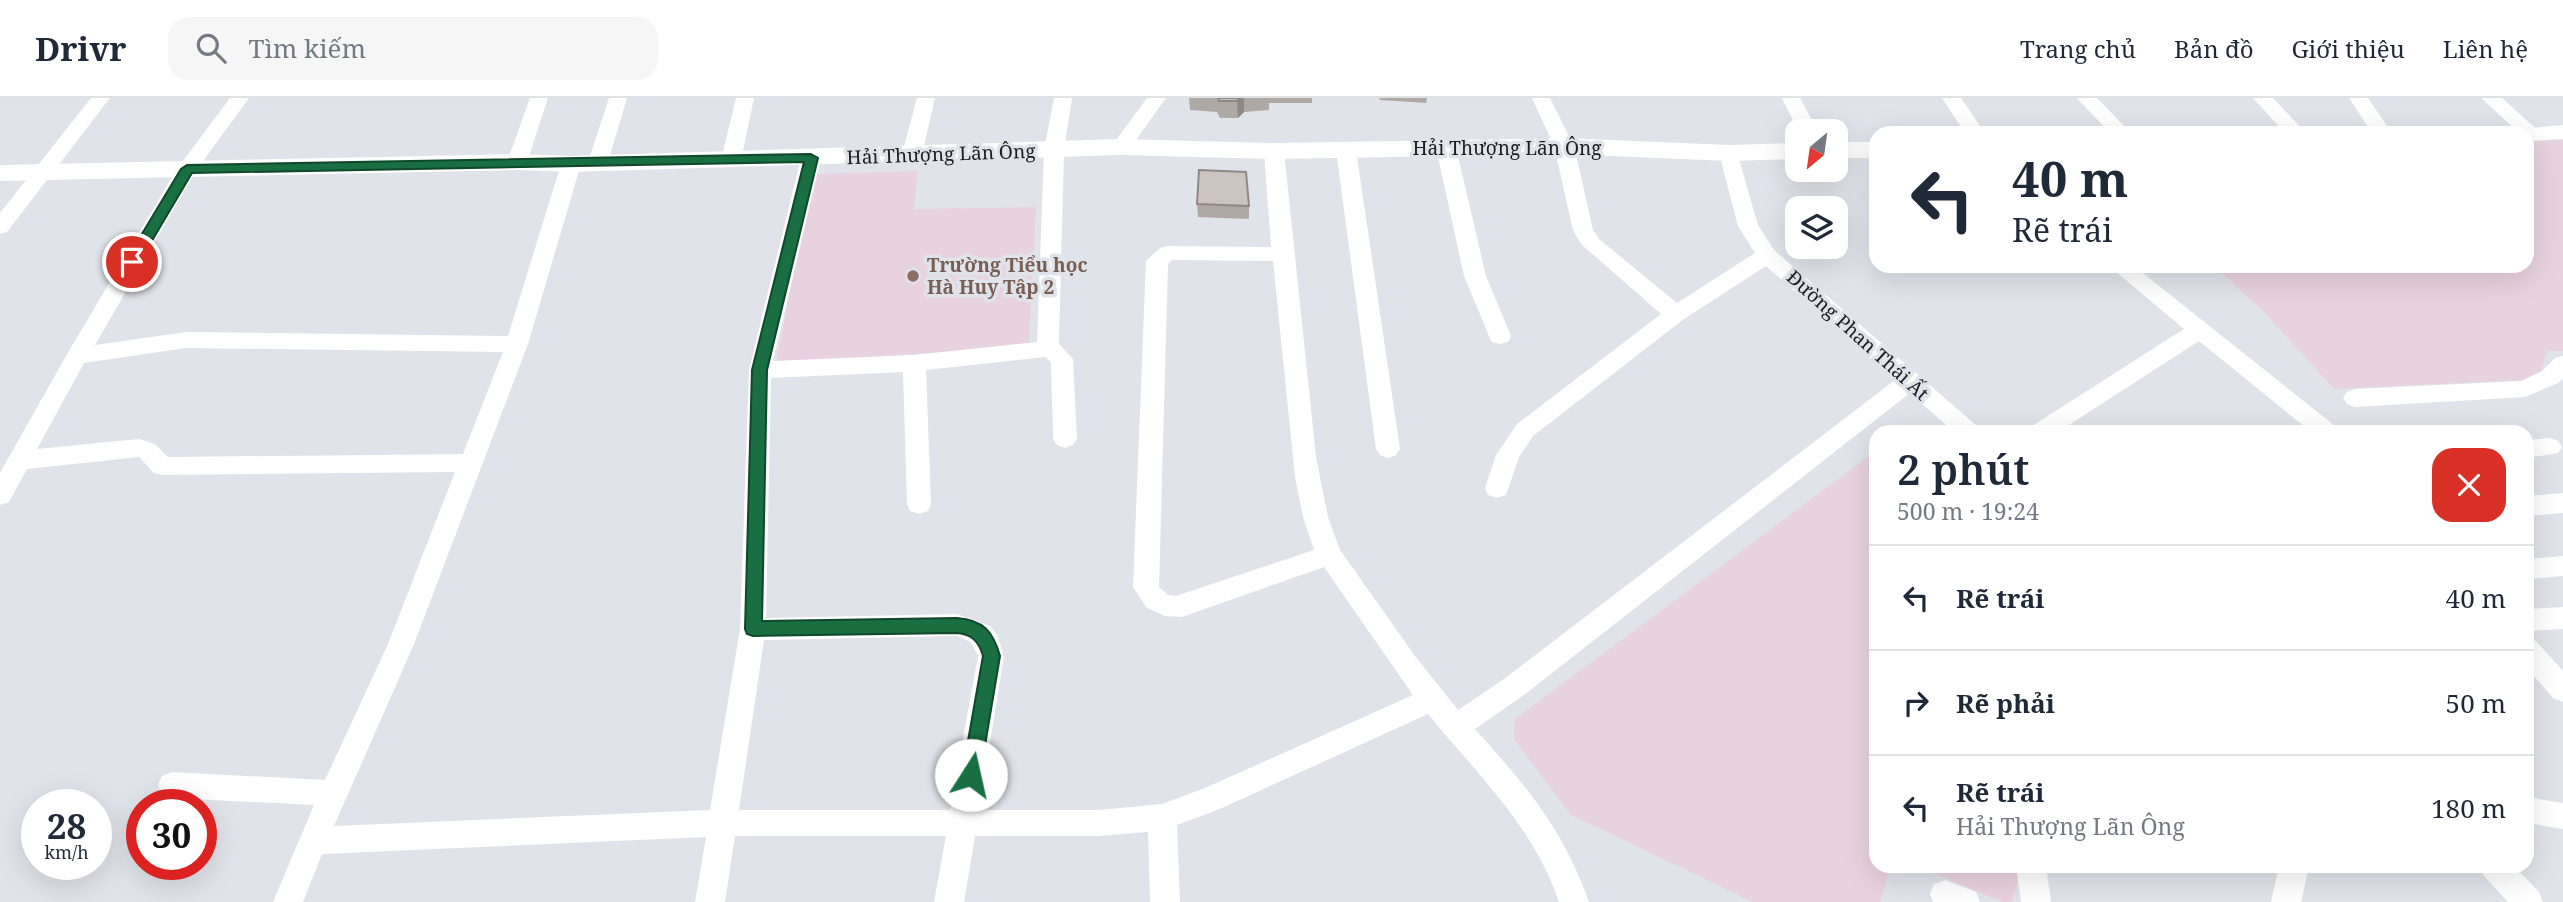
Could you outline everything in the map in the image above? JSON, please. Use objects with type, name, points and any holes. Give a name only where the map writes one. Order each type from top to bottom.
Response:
[{"type":"street","points":[[0,227],[101,98]]},
{"type":"street","points":[[0,495],[77,356],[187,169],[240,98]]},
{"type":"street","points":[[517,162],[539,98]]},
{"type":"street","points":[[598,162],[618,98]]},
{"type":"street","points":[[731,160],[745,98]]},
{"type":"street","points":[[912,155],[926,98]]},
{"type":"street","points":[[1048,347],[1054,150],[1063,98]]},
{"type":"street","points":[[1121,147],[1157,98]]},
{"type":"street","points":[[1541,98],[1564,146],[1583,230],[1591,244],[1676,314]]},
{"type":"street","points":[[1791,98],[1802,119]]},
{"type":"street","points":[[1951,98],[1970,126]]},
{"type":"street","points":[[2086,98],[2113,126]]},
{"type":"street","points":[[2262,98],[2289,126]]},
{"type":"street","points":[[2358,98],[2377,126]]},
{"type":"street","points":[[2490,98],[2521,126]]},
{"type":"street","points":[[2534,134],[2563,132]]},
{"type":"street","name":"Hải Thượng Lãn Ông","points":[[0,173],[517,162],[571,164],[1121,147],[1274,151],[1564,146],[1729,153],[1785,151]]},
{"type":"street","points":[[1446,148],[1475,276],[1500,336]]},
{"type":"street","points":[[1346,150],[1388,449]]},
{"type":"street","points":[[1848,150],[1869,150]]},
{"type":"street","points":[[1274,151],[1281,254],[1308,492],[1319,533],[1329,555],[1433,699],[1539,827],[1559,858],[1574,902]]},
{"type":"street","name":"Đường Phan Thái Ất","points":[[1729,153],[1748,226],[1767,255],[1961,425]]},
{"type":"street","points":[[710,902],[753,629],[760,370],[811,158]]},
{"type":"street","points":[[288,902],[332,793],[401,644],[517,344],[571,164]]},
{"type":"street","points":[[1281,254],[1167,253],[1157,261],[1146,587],[1159,604],[1182,606],[1329,555]]},
{"type":"street","points":[[1497,488],[1508,455],[1525,430],[1676,314],[1767,255]]},
{"type":"street","points":[[2129,273],[2318,425]]},
{"type":"street","points":[[2051,425],[2200,330]]},
{"type":"street","points":[[77,356],[186,340],[517,344]]},
{"type":"street","points":[[760,370],[914,363],[1042,350],[1048,347]]},
{"type":"street","points":[[1048,347],[1062,359],[1065,439]]},
{"type":"street","points":[[914,363],[919,504]]},
{"type":"street","points":[[2355,398],[2525,389],[2550,377],[2563,364]]},
{"type":"street","points":[[1457,726],[1514,687],[1909,382]]},
{"type":"street","points":[[21,460],[139,448],[147,450],[162,466],[469,463]]},
{"type":"street","points":[[2534,505],[2563,503]]},
{"type":"street","points":[[2534,568],[2563,566]]},
{"type":"street","points":[[2534,620],[2563,618]]},
{"type":"street","points":[[753,629],[957,625],[981,633],[987,639],[991,656],[949,902]]},
{"type":"street","points":[[2534,657],[2561,686]]},
{"type":"street","points":[[314,841],[723,824],[1099,823],[1163,817],[1212,799],[1433,699]]},
{"type":"street","points":[[172,785],[332,793]]},
{"type":"street","points":[[2534,811],[2563,816]]},
{"type":"street","points":[[1163,817],[1165,902]]},
{"type":"street","points":[[2032,873],[2036,902]]},
{"type":"street","points":[[2286,902],[2292,873]]},
{"type":"street","points":[[2501,873],[2528,902]]},
{"type":"shaded area","points":[[2563,140],[2563,351],[2547,351],[2541,371],[2522,380],[2334,389],[2263,311],[2222,273],[2534,273],[2534,142]]},
{"type":"shaded area","name":"Trường Tiểu học Hà Huy Tập 2","points":[[918,171],[914,209],[1036,207],[1029,343],[970,350],[776,363],[813,174]]},
{"type":"shaded area","points":[[1869,456],[1869,873],[1889,873],[1880,902],[1753,902],[1571,815],[1514,739],[1515,719]]},
{"type":"shaded area","points":[[1934,873],[2019,873],[2012,902],[2003,902]]},
{"type":"building","points":[[1218,98],[1240,98],[1237,101],[1219,101]]},
{"type":"building","points":[[1199,170],[1246,172],[1249,206],[1197,204]]},
{"type":"place","name":"Trường Tiểu học Hà Huy Tập 2","points":[[913,276]]},
{"type":"route","points":[[132,262],[187,169],[811,158],[760,370],[753,629],[957,625],[981,633],[987,639],[991,656],[971,775]]}]
